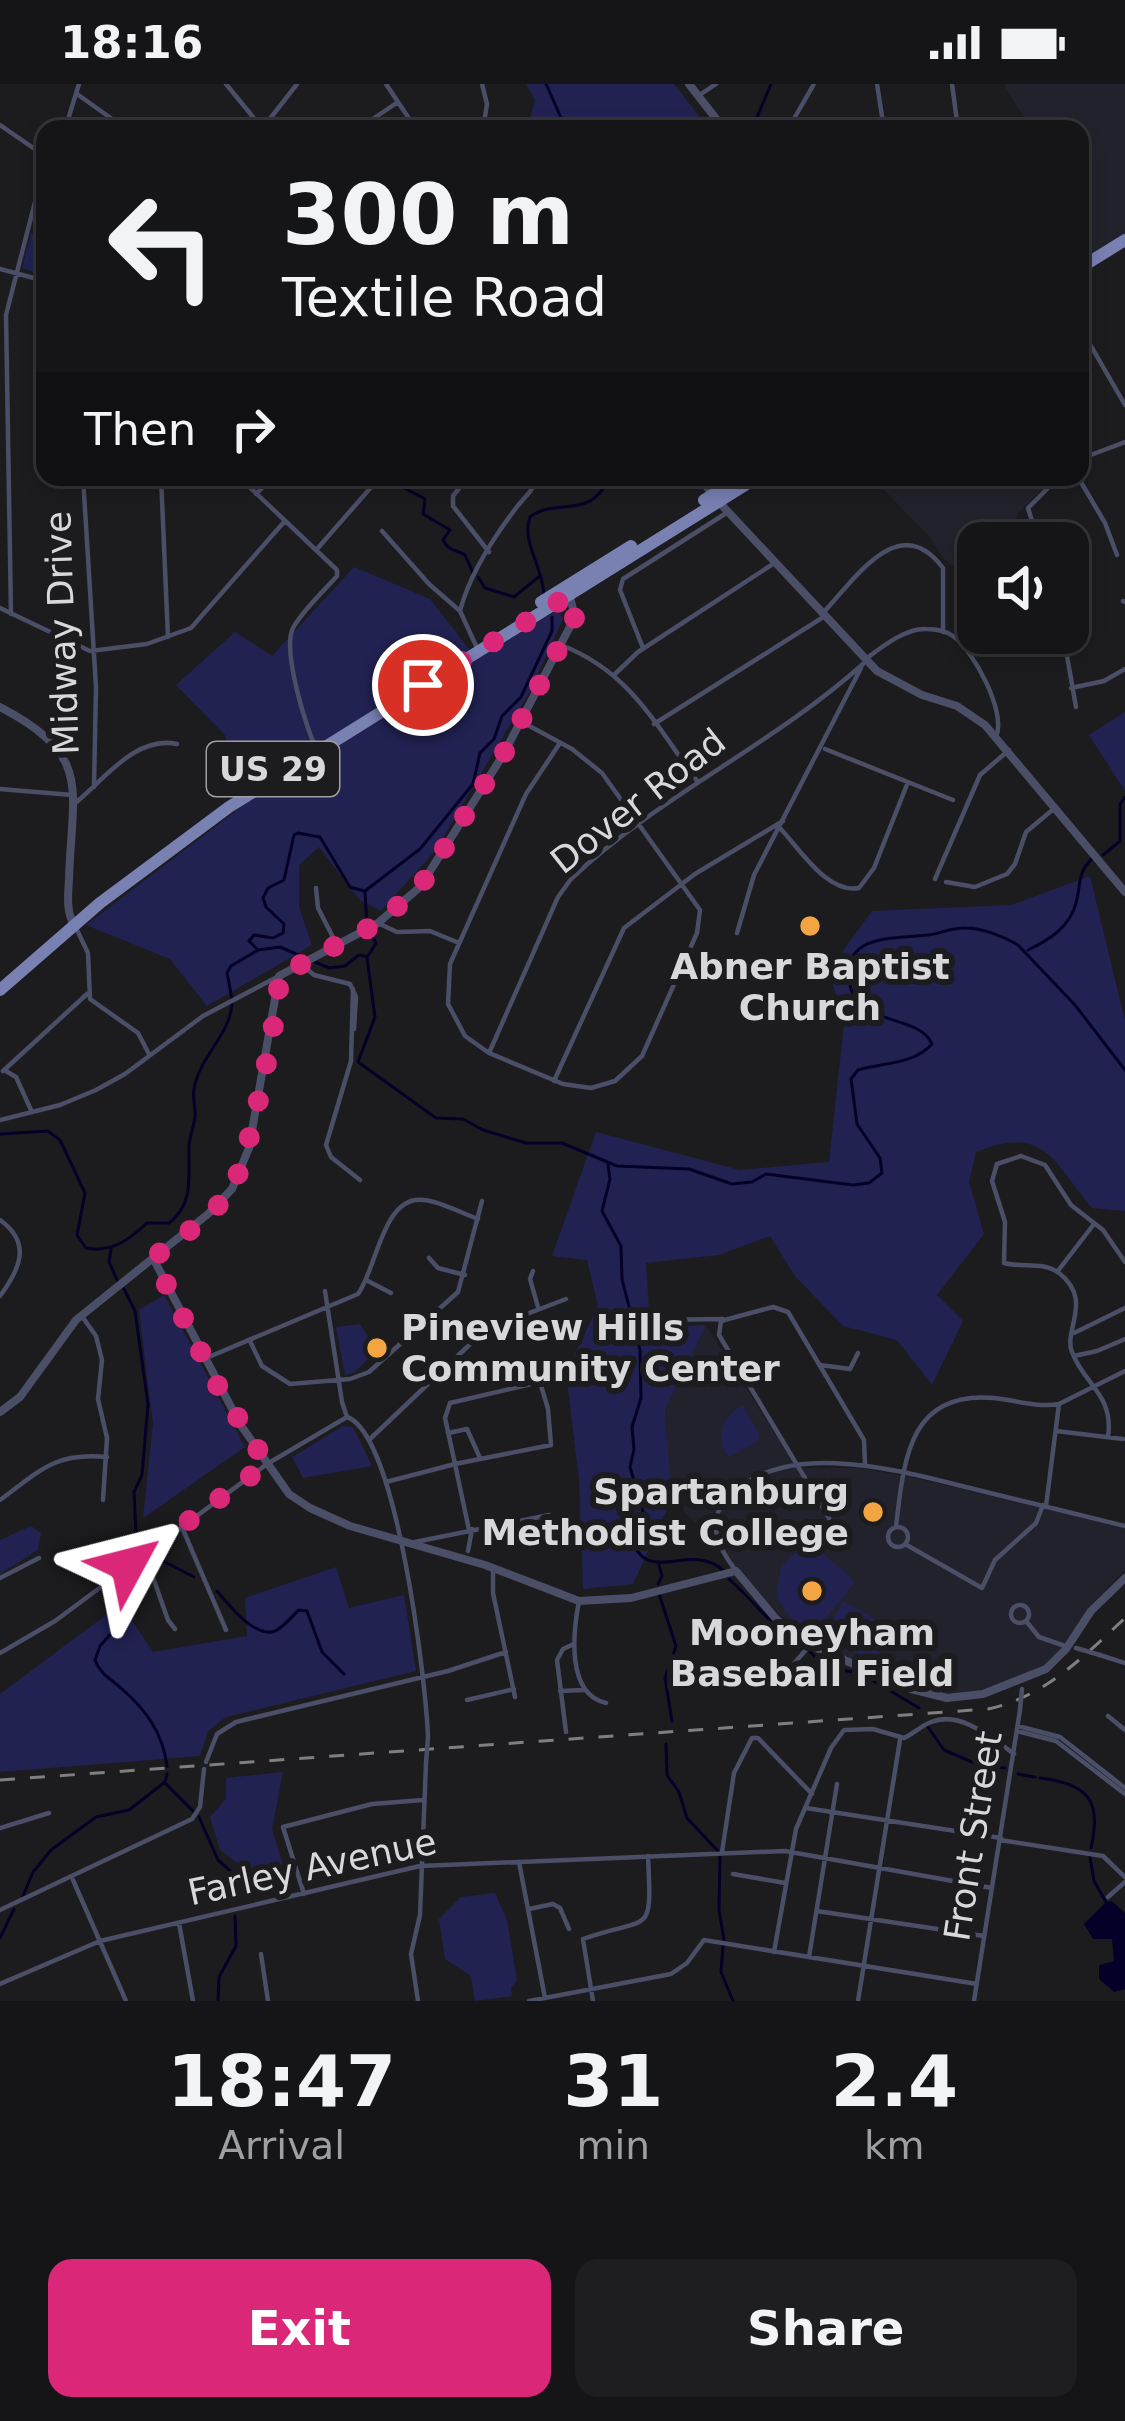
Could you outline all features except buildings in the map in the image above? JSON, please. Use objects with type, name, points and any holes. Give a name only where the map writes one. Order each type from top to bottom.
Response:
[{"type":"main road","points":[[1089,266],[1125,240]]},
{"type":"main road","points":[[1089,267],[1125,249]]},
{"type":"main road","name":"US 29","points":[[0,979],[129,875],[257,784],[729,486]]},
{"type":"main road","name":"US 29","points":[[715,497],[739,486]]},
{"type":"main road","name":"US 29","points":[[0,990],[72,922]]},
{"type":"street","points":[[68,120],[79,84]]},
{"type":"street","points":[[226,84],[255,120]]},
{"type":"street","points":[[268,120],[297,84]]},
{"type":"street","points":[[386,84],[410,120]]},
{"type":"street","points":[[482,84],[487,99],[484,120]]},
{"type":"street","points":[[689,84],[717,120]]},
{"type":"street","points":[[698,96],[716,84]]},
{"type":"street","points":[[795,117],[814,84]]},
{"type":"street","points":[[878,84],[883,120]]},
{"type":"street","points":[[952,84],[957,120]]},
{"type":"street","points":[[76,94],[113,120]]},
{"type":"street","points":[[371,120],[398,101]]},
{"type":"street","points":[[0,124],[36,152]]},
{"type":"street","points":[[11,614],[5,329],[36,193]]},
{"type":"street","points":[[0,269],[36,278]]},
{"type":"street","points":[[1089,347],[1125,405]]},
{"type":"street","points":[[1089,456],[1125,442]]},
{"type":"street","points":[[0,458],[9,459]]},
{"type":"street","name":"Midway Drive","points":[[84,486],[94,651],[94,788]]},
{"type":"street","points":[[160,486],[168,638]]},
{"type":"street","points":[[248,486],[337,568],[338,574],[290,636],[297,687],[315,747]]},
{"type":"street","points":[[256,494],[264,486]]},
{"type":"street","points":[[316,550],[372,486]]},
{"type":"street","points":[[461,486],[453,496],[453,506],[489,552]]},
{"type":"street","points":[[460,611],[489,552],[535,486]]},
{"type":"street","points":[[705,486],[864,662],[892,681],[963,709],[996,737],[1125,892]]},
{"type":"street","points":[[1032,522],[1028,508],[1050,486]]},
{"type":"street","points":[[1083,486],[1106,523],[1117,555]]},
{"type":"street","points":[[643,648],[620,590],[623,579],[728,512]]},
{"type":"street","points":[[0,608],[94,651],[134,648],[168,638],[194,625],[284,522]]},
{"type":"street","points":[[382,531],[460,611],[476,647]]},
{"type":"street","points":[[654,724],[824,614],[883,551],[906,543],[920,546],[943,568],[943,632],[962,645],[985,681],[1000,721],[996,737]]},
{"type":"street","points":[[616,674],[643,648],[776,562]]},
{"type":"street","points":[[0,1120],[96,1090],[186,1027],[372,927],[408,901],[435,868],[522,722],[576,614],[568,591]]},
{"type":"street","name":"Dover Road","points":[[489,1053],[560,892],[581,869],[911,631],[943,632]]},
{"type":"street","points":[[561,645],[616,674],[698,783]]},
{"type":"street","points":[[1066,654],[1076,707]]},
{"type":"street","points":[[737,933],[754,875],[864,662]]},
{"type":"street","points":[[1071,688],[1104,681],[1125,669]]},
{"type":"street","points":[[832,692],[845,701]]},
{"type":"street","points":[[0,706],[51,739],[67,764],[73,800],[72,922],[88,953],[87,994],[142,1036],[149,1057]]},
{"type":"street","points":[[522,722],[560,743],[602,772],[700,910],[699,927],[642,1056],[621,1078],[604,1086],[554,1081],[489,1053],[465,1036],[448,1004],[447,977],[459,943],[526,794],[560,743]]},
{"type":"street","points":[[0,790],[73,800],[142,748],[159,742],[177,744]]},
{"type":"street","points":[[822,748],[953,800]]},
{"type":"street","points":[[935,879],[980,775],[1009,750]]},
{"type":"street","points":[[781,824],[831,882],[845,890],[855,889],[865,884],[874,868],[908,782]]},
{"type":"street","points":[[946,882],[975,887],[1007,874],[1026,832],[1056,806]]},
{"type":"street","points":[[554,1081],[619,935],[630,922],[683,882],[781,824]]},
{"type":"street","points":[[316,888],[318,908],[337,945]]},
{"type":"street","points":[[372,927],[430,931],[459,943]]},
{"type":"street","points":[[301,964],[313,974],[344,980],[353,989],[350,1068],[326,1147],[331,1157],[360,1180]]},
{"type":"street","points":[[0,1412],[20,1397],[81,1315],[220,1202],[241,1173],[279,976]]},
{"type":"street","points":[[32,1113],[16,1077],[2,1071],[87,994]]},
{"type":"street","points":[[1108,1437],[1109,1414],[1070,1347],[1075,1298],[1058,1272],[1037,1265],[1004,1264],[1005,1222],[992,1177],[994,1168],[1005,1159],[1026,1156],[1045,1165],[1075,1210],[1103,1230],[1125,1262]]},
{"type":"street","points":[[204,1359],[354,1297],[402,1204],[426,1200],[478,1220]]},
{"type":"street","points":[[250,1341],[262,1366],[284,1382],[299,1385],[357,1378],[375,1368],[454,1298],[465,1275],[482,1201]]},
{"type":"street","points":[[0,1220],[16,1234],[21,1252],[18,1270],[0,1296]]},
{"type":"street","points":[[1058,1272],[1094,1224]]},
{"type":"street","points":[[153,1258],[204,1359],[267,1464],[289,1494],[303,1504],[350,1526],[494,1568],[579,1601],[631,1598],[736,1571]]},
{"type":"street","points":[[429,1258],[435,1267],[465,1275]]},
{"type":"street","points":[[533,1271],[530,1279],[538,1307]]},
{"type":"street","points":[[366,1280],[391,1292]]},
{"type":"street","points":[[326,1291],[347,1417]]},
{"type":"street","points":[[370,1439],[485,1330],[566,1299]]},
{"type":"street","points":[[655,1320],[723,1319],[772,1307],[785,1310],[865,1440],[865,1465]]},
{"type":"street","points":[[1074,1333],[1125,1308]]},
{"type":"street","points":[[81,1315],[96,1336],[101,1354],[98,1400],[107,1438],[103,1500]]},
{"type":"street","points":[[723,1319],[719,1335],[829,1518]]},
{"type":"street","points":[[1073,1356],[1097,1352],[1125,1339]]},
{"type":"street","points":[[820,1365],[850,1369],[858,1353]]},
{"type":"street","points":[[1059,1404],[1044,1506],[1036,1523],[995,1560],[982,1588],[905,1544],[889,1542],[916,1432],[927,1416],[947,1402],[971,1397],[1059,1404],[1125,1371]]},
{"type":"street","points":[[386,1482],[455,1465],[480,1458],[551,1445],[542,1384],[450,1403],[445,1416],[455,1465],[470,1530],[468,1551]]},
{"type":"street","points":[[347,1417],[358,1422],[370,1439],[405,1542],[422,1676],[428,1737],[423,1866],[411,1954],[418,2001]]},
{"type":"street","points":[[0,1653],[55,1621],[267,1464],[347,1417]]},
{"type":"street","points":[[448,1433],[466,1430],[480,1458]]},
{"type":"street","points":[[1057,1431],[1123,1438]]},
{"type":"street","points":[[0,1500],[57,1459],[73,1454],[106,1456]]},
{"type":"street","points":[[1125,1526],[865,1465],[798,1464],[755,1479],[723,1502],[717,1515],[717,1539],[736,1571],[777,1620],[810,1646],[935,1696],[974,1696],[1021,1684],[1046,1669],[1072,1647],[1087,1616],[1125,1578]]},
{"type":"street","points":[[405,1542],[549,1515]]},
{"type":"street","points":[[181,1525],[226,1630]]},
{"type":"street","points":[[896,1526],[907,1532],[905,1544]]},
{"type":"street","points":[[144,1552],[175,1629]]},
{"type":"street","points":[[0,1578],[38,1558]]},
{"type":"street","points":[[494,1568],[493,1593],[515,1697]]},
{"type":"street","points":[[579,1601],[574,1644],[584,1690],[606,1703]]},
{"type":"street","points":[[1026,1621],[1039,1637],[1125,1663]]},
{"type":"street","points":[[566,1732],[558,1656],[574,1644]]},
{"type":"street","points":[[786,1672],[810,1646]]},
{"type":"street","points":[[0,1910],[192,1819],[200,1807],[214,1737],[230,1725],[506,1652]]},
{"type":"street","name":"Front Street","points":[[974,2001],[1021,1684]]},
{"type":"street","points":[[467,1700],[514,1689]]},
{"type":"street","points":[[560,1691],[584,1690]]},
{"type":"street","points":[[1108,1716],[1125,1730]]},
{"type":"street","points":[[774,1952],[789,1852],[844,1730],[873,1729],[900,1738],[934,1720],[955,1721],[980,1730],[1014,1754]]},
{"type":"street","points":[[1017,1729],[1060,1737],[1125,1791]]},
{"type":"street","points":[[722,1853],[721,1834],[734,1773],[752,1738],[758,1738],[812,1794]]},
{"type":"street","points":[[858,2001],[900,1738]]},
{"type":"street","points":[[808,1957],[837,1784]]},
{"type":"street","points":[[304,1894],[283,1827],[372,1804],[423,1800]]},
{"type":"street","points":[[806,1808],[1103,1856],[1125,1879],[1108,1897]]},
{"type":"street","points":[[0,1828],[49,1813]]},
{"type":"street","name":"Farley Avenue","points":[[0,1984],[100,1941],[423,1866],[789,1852],[992,1888]]},
{"type":"street","points":[[593,2001],[583,1939],[634,1928],[646,1918],[650,1908],[648,1856]]},
{"type":"street","points":[[519,1862],[545,1998]]},
{"type":"street","points":[[734,1874],[785,1883]]},
{"type":"street","points":[[73,1878],[125,2001]]},
{"type":"street","points":[[529,1909],[553,1904],[560,1908],[569,1929]]},
{"type":"street","points":[[817,1911],[984,1936]]},
{"type":"street","points":[[178,1923],[194,2001]]},
{"type":"street","points":[[530,2001],[671,1974],[688,1963],[704,1940],[977,1984]]},
{"type":"street","points":[[261,1954],[268,2001]]},
{"type":"shaded area","points":[[526,84],[674,84],[702,120],[529,120],[535,100]]},
{"type":"shaded area","points":[[1003,84],[1125,84],[1125,236],[1089,259],[1089,120],[1025,120]]},
{"type":"shaded area","points":[[31,233],[36,237],[36,273],[22,268]]},
{"type":"shaded area","points":[[880,486],[1045,486],[1018,513],[1016,522],[957,522],[957,570],[929,536]]},
{"type":"shaded area","points":[[354,567],[430,599],[476,658],[558,610],[563,619],[529,693],[435,851],[381,911],[360,900],[319,847],[299,865],[299,907],[312,945],[207,1006],[170,959],[86,925],[245,804],[225,735],[176,685],[235,632],[272,656]]},
{"type":"shaded area","points":[[1125,712],[1125,791],[1089,735]]},
{"type":"shaded area","points":[[1090,876],[1125,1021],[1125,1211],[1092,1208],[1056,1162],[1032,1145],[999,1144],[976,1152],[969,1182],[984,1234],[937,1295],[963,1321],[932,1385],[897,1340],[843,1326],[795,1276],[770,1236],[719,1255],[646,1263],[650,1327],[706,1325],[665,1410],[672,1498],[633,1584],[583,1589],[579,1480],[566,1372],[598,1306],[587,1260],[552,1256],[596,1132],[740,1170],[829,1162],[844,1024],[829,970],[872,911],[1011,905]]},
{"type":"shaded area","points":[[164,1295],[245,1447],[143,1518],[153,1424],[139,1310]]},
{"type":"shaded area","points":[[360,1324],[370,1340],[364,1354],[368,1359],[345,1375],[336,1327]]},
{"type":"shaded area","name":"Spartanburg Methodist College","points":[[706,1325],[797,1468],[859,1468],[911,1477],[1125,1528],[1125,1570],[1092,1604],[1047,1665],[982,1692],[942,1695],[922,1690],[823,1646],[781,1616],[672,1498],[665,1410]]},
{"type":"shaded area","points":[[743,1405],[760,1436],[730,1457],[721,1431],[730,1414]]},
{"type":"shaded area","points":[[343,1426],[353,1427],[372,1466],[303,1478],[292,1457]]},
{"type":"shaded area","points":[[31,1526],[41,1533],[38,1550],[0,1574],[0,1540]]},
{"type":"shaded area","name":"Mooneyham Baseball Field","points":[[807,1540],[854,1584],[812,1634],[790,1617],[776,1597],[781,1567]]},
{"type":"shaded area","points":[[336,1567],[349,1608],[404,1595],[416,1671],[226,1717],[208,1731],[200,1756],[0,1772],[0,1694],[121,1604],[153,1652],[247,1636],[245,1598]]},
{"type":"shaded area","points":[[843,1601],[894,1630],[874,1663],[824,1634]]},
{"type":"shaded area","points":[[283,1772],[272,1829],[283,1865],[244,1883],[240,1865],[220,1850],[210,1817],[226,1799],[226,1778]]},
{"type":"shaded area","points":[[495,1893],[507,1920],[517,1980],[512,1996],[475,2001],[471,1976],[445,1959],[439,1919],[461,1897]]},
{"type":"shaded area","points":[[1112,1901],[1125,1913],[1125,1989],[1114,1992],[1099,1979],[1099,1965],[1114,1961],[1112,1939],[1093,1939],[1084,1924]]},
{"type":"waterway","points":[[546,84],[562,120]]},
{"type":"waterway","points":[[756,120],[771,84]]},
{"type":"waterway","points":[[400,486],[425,499],[423,514],[450,530],[443,540],[465,555],[473,573]]},
{"type":"waterway","points":[[544,594],[528,535],[530,517],[588,502],[604,486]]},
{"type":"waterway","points":[[478,577],[485,588],[514,597],[541,575]]},
{"type":"waterway","points":[[365,891],[420,849],[473,784],[480,753],[494,739],[502,716],[521,697],[552,631],[552,617]]},
{"type":"waterway","points":[[1103,855],[1120,841],[1120,804],[1125,797]]},
{"type":"waterway","points":[[258,950],[249,941],[254,935],[273,938],[283,933],[284,924],[263,898],[268,888],[284,880],[294,835],[320,837],[350,887],[364,891]]},
{"type":"waterway","points":[[1028,950],[1069,919],[1082,874],[1092,859]]},
{"type":"waterway","points":[[365,893],[367,925]]},
{"type":"waterway","points":[[367,958],[375,1017],[358,1062],[436,1118],[463,1119],[526,1143],[562,1143],[617,1166],[689,1169],[732,1184],[752,1182],[766,1174],[853,1185],[869,1183],[882,1173],[880,1158],[857,1124],[851,1079],[858,1070],[907,1059],[932,1044],[914,1027],[874,1013],[853,995],[850,964],[864,945],[876,941],[965,928],[1018,945],[1075,1005],[1125,1070]]},
{"type":"waterway","points":[[368,956],[376,943],[370,932]]},
{"type":"waterway","points":[[232,999],[227,973],[258,950],[280,947],[329,968],[365,956]]},
{"type":"waterway","points":[[0,1134],[48,1131],[60,1140],[85,1193],[77,1235],[86,1248],[119,1244],[147,1223],[169,1223],[186,1197],[197,1077],[226,1026],[232,1004]]},
{"type":"waterway","points":[[608,1165],[610,1179],[602,1211],[621,1246],[622,1279],[640,1350],[641,1398],[632,1427],[630,1467],[643,1511],[630,1536],[647,1560],[697,1560],[724,1571]]},
{"type":"waterway","points":[[111,1249],[109,1262],[118,1282]]},
{"type":"waterway","points":[[124,1289],[135,1311],[148,1404],[142,1475],[134,1492],[136,1532],[128,1554],[134,1570],[133,1599],[95,1660],[146,1714],[162,1743],[167,1766]]},
{"type":"waterway","points":[[154,1562],[165,1562],[194,1577]]},
{"type":"waterway","points":[[135,1569],[146,1565]]},
{"type":"waterway","points":[[658,1584],[659,1565]]},
{"type":"waterway","points":[[729,1579],[804,1649]]},
{"type":"waterway","points":[[217,1591],[243,1619],[267,1632],[278,1629],[299,1610],[307,1611],[322,1652],[344,1674]]},
{"type":"waterway","points":[[659,1594],[676,1646],[665,1678],[672,1721]]},
{"type":"waterway","points":[[810,1652],[828,1668],[860,1673],[919,1708]]},
{"type":"waterway","points":[[928,1727],[944,1750],[1005,1768]]},
{"type":"waterway","points":[[666,1744],[667,1775],[679,1792],[687,1818],[717,1850]]},
{"type":"waterway","points":[[23,1896],[33,1872],[51,1850],[96,1817],[129,1810],[165,1782],[167,1774]]},
{"type":"waterway","points":[[1018,1774],[1035,1777]]},
{"type":"waterway","points":[[1040,1778],[1070,1785],[1088,1798],[1095,1818],[1091,1848]]},
{"type":"waterway","points":[[166,1784],[193,1811]]},
{"type":"waterway","points":[[199,1817],[218,1860],[234,1874],[234,1898]]},
{"type":"waterway","points":[[720,1855],[724,1940]]},
{"type":"waterway","points":[[1090,1857],[1094,1881],[1106,1902]]},
{"type":"waterway","points":[[0,1938],[14,1909]]},
{"type":"waterway","points":[[218,2001],[219,1977],[236,1946],[235,1916]]},
{"type":"waterway","points":[[723,1946],[721,1972],[733,2001]]},
{"type":"railway","points":[[0,1780],[988,1709],[1046,1685],[1125,1618]]},
{"type":"place","name":"Abner Baptist Church","points":[[810,926]]},
{"type":"place","name":"Pineview Hills Community Center","points":[[377,1348]]},
{"type":"place","name":"Spartanburg Methodist College","points":[[873,1512]]},
{"type":"place","name":"Mooneyham Baseball Field","points":[[812,1591]]},
{"type":"route","points":[[128,1565],[267,1464],[218,1386],[153,1258],[220,1202],[241,1173],[279,976],[385,919],[429,877],[542,684],[575,617],[570,595],[423,685]]}]
